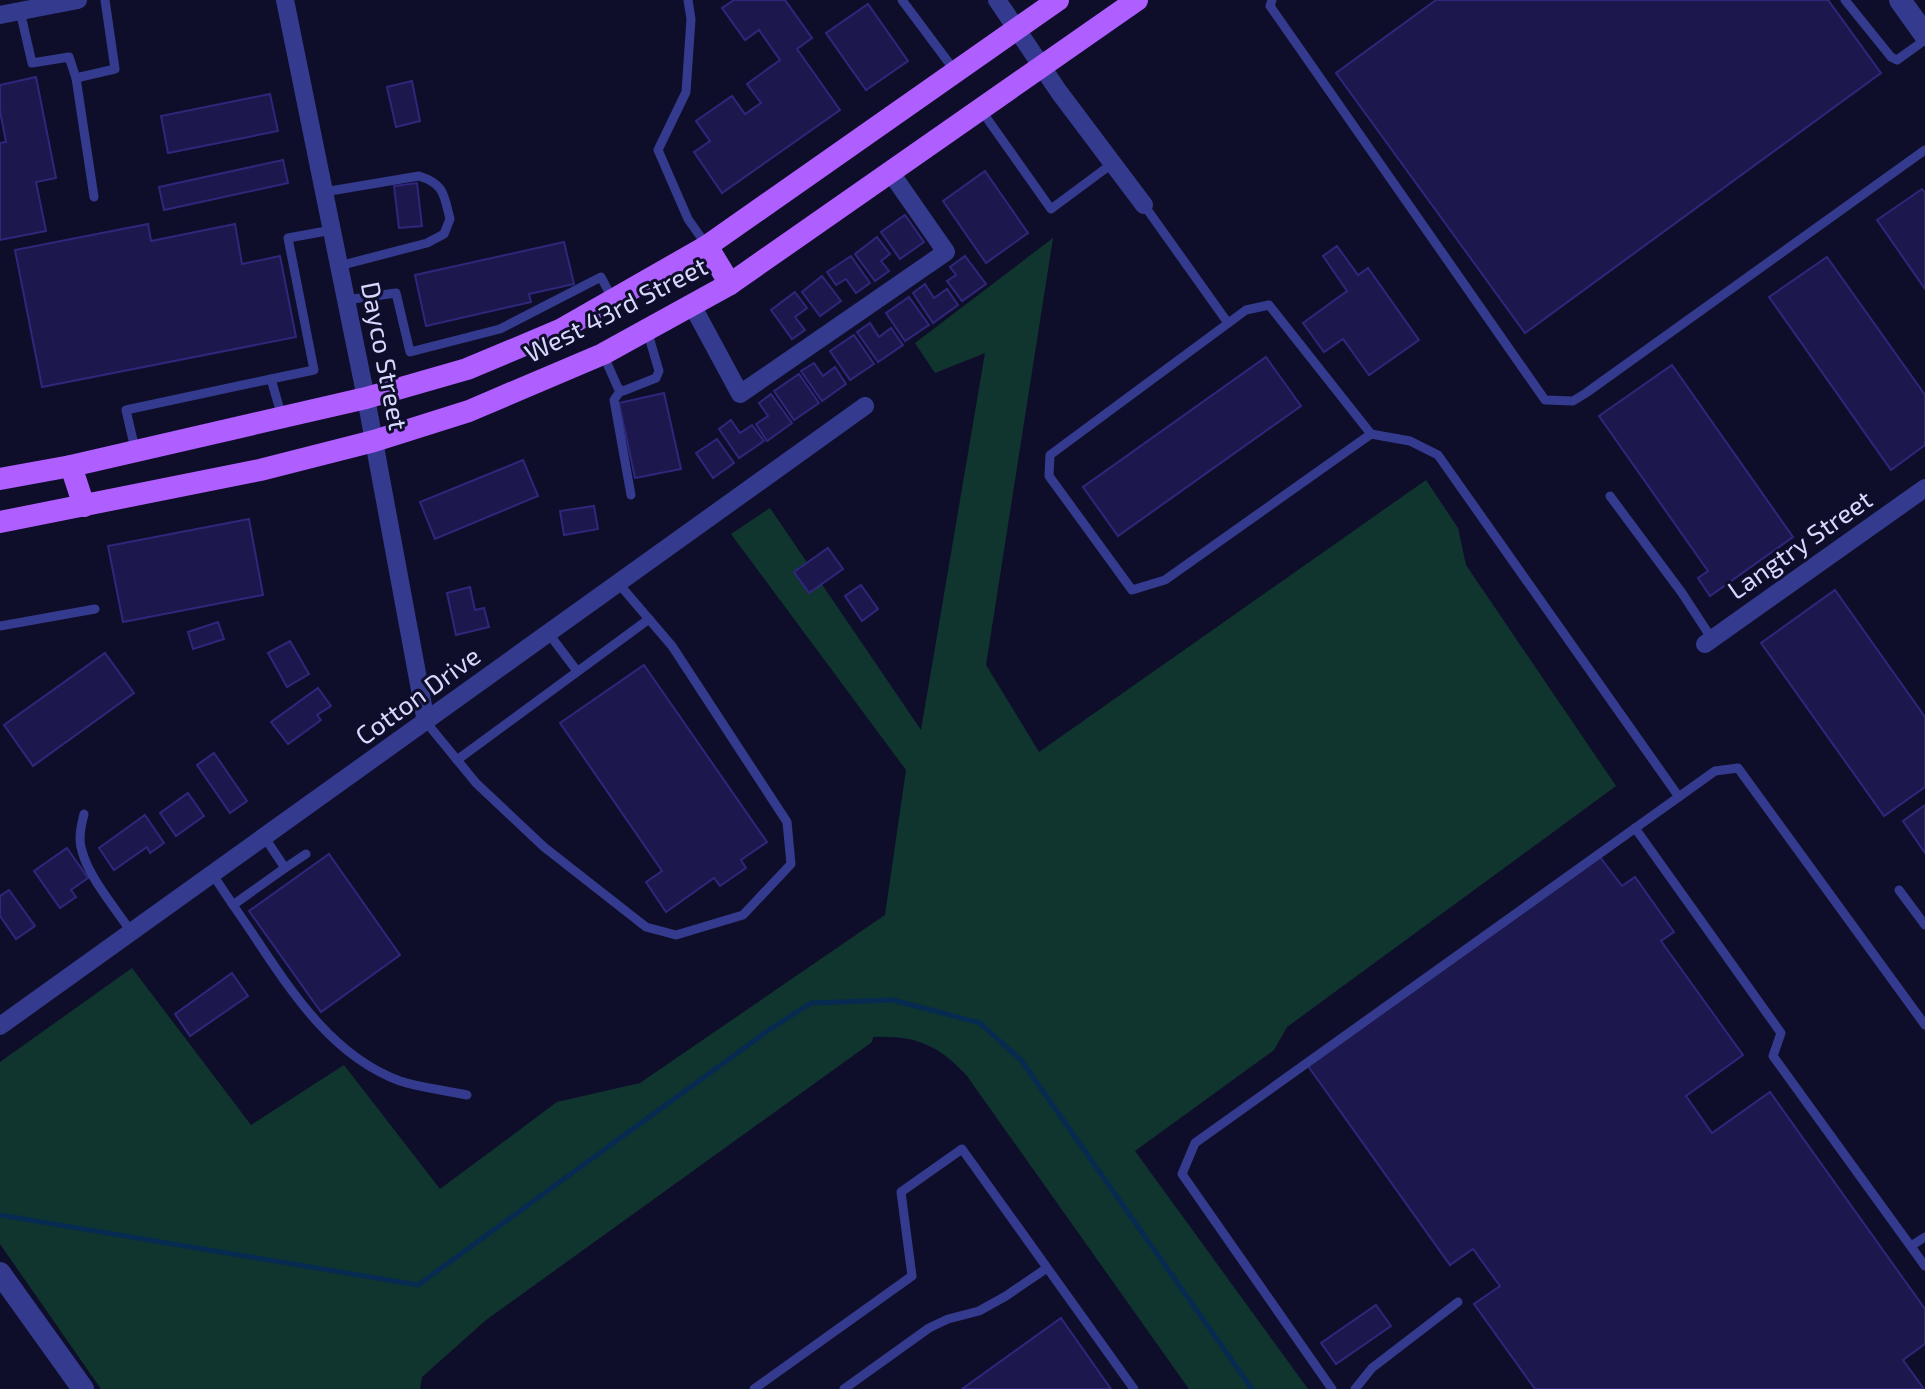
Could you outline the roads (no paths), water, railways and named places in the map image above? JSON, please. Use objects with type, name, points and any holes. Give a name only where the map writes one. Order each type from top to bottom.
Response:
[{"type":"main road","name":"West 43rd Street","points":[[0,479],[71,466],[366,398],[467,369],[560,330],[707,246],[1058,0]]},
{"type":"main road","name":"West 43rd Street","points":[[0,522],[260,470],[374,441],[469,411],[603,354],[730,284],[1137,0]]},
{"type":"main road","points":[[707,246],[730,284]]},
{"type":"main road","points":[[71,466],[84,506]]},
{"type":"street","points":[[0,15],[78,0]]},
{"type":"street","name":"Dayco Street","points":[[285,0],[366,398],[426,722]]},
{"type":"street","points":[[997,0],[1144,205]]},
{"type":"street","points":[[1900,0],[1925,38]]},
{"type":"street","points":[[692,305],[740,394],[946,252],[891,173]]},
{"type":"street","name":"Cotton Drive","points":[[0,1026],[865,406]]},
{"type":"street","name":"Langtry Street","points":[[1708,642],[1925,488]]},
{"type":"street","points":[[0,1273],[83,1389]]},
{"type":"lane","points":[[76,78],[115,69],[105,0]]},
{"type":"lane","points":[[688,0],[691,19],[686,92],[658,150],[688,219],[707,246]]},
{"type":"lane","points":[[902,0],[955,72]]},
{"type":"lane","points":[[1272,0],[1270,6],[1545,400],[1573,401],[1586,393],[1925,150]]},
{"type":"lane","points":[[1845,0],[1891,57],[1897,60],[1925,38]]},
{"type":"lane","points":[[20,11],[32,63],[69,57],[76,78],[94,197]]},
{"type":"lane","points":[[981,110],[1051,209],[1113,163]]},
{"type":"lane","points":[[324,192],[419,176],[433,180],[443,191],[450,219],[444,234],[427,243],[339,266]]},
{"type":"lane","points":[[1144,205],[1228,323]]},
{"type":"lane","points":[[135,451],[126,410],[314,370],[288,238],[332,230]]},
{"type":"lane","points":[[346,300],[396,293],[410,352],[500,329],[601,277],[613,300]]},
{"type":"lane","points":[[1371,434],[1165,580],[1132,590],[1049,476],[1050,455],[1246,310],[1269,305],[1371,434],[1410,441],[1438,455],[1679,797]]},
{"type":"lane","points":[[631,495],[614,400],[621,390],[656,378],[659,371],[647,330]]},
{"type":"lane","points":[[603,354],[621,390]]},
{"type":"lane","points":[[271,379],[282,417]]},
{"type":"lane","points":[[1610,496],[1682,593],[1708,642]]},
{"type":"lane","points":[[426,722],[476,783],[544,847],[646,927],[676,935],[743,915],[791,864],[787,822],[672,646],[619,584]]},
{"type":"lane","points":[[0,626],[95,609]]},
{"type":"lane","points":[[457,760],[649,619]]},
{"type":"lane","points":[[549,634],[577,671]]},
{"type":"lane","points":[[1332,1389],[1182,1174],[1195,1143],[1715,771],[1738,768],[1925,1025]]},
{"type":"lane","points":[[84,814],[80,831],[81,850],[132,933]]},
{"type":"lane","points":[[1635,828],[1781,1033],[1773,1056],[1925,1266]]},
{"type":"lane","points":[[265,838],[285,868]]},
{"type":"lane","points":[[233,905],[306,854]]},
{"type":"lane","points":[[213,875],[313,1018],[335,1042],[362,1062],[400,1081],[467,1095]]},
{"type":"lane","points":[[1899,890],[1925,925]]},
{"type":"lane","points":[[754,1389],[912,1276],[901,1192],[962,1149],[1134,1389]]},
{"type":"lane","points":[[1911,1246],[1925,1237]]},
{"type":"lane","points":[[844,1389],[929,1328],[948,1319],[979,1311],[1047,1268]]},
{"type":"lane","points":[[1355,1389],[1372,1368],[1458,1302]]},
{"type":"waterway","points":[[0,1215],[418,1285],[769,1030],[811,1003],[893,1000],[980,1023],[1021,1060],[1252,1389]]}]
